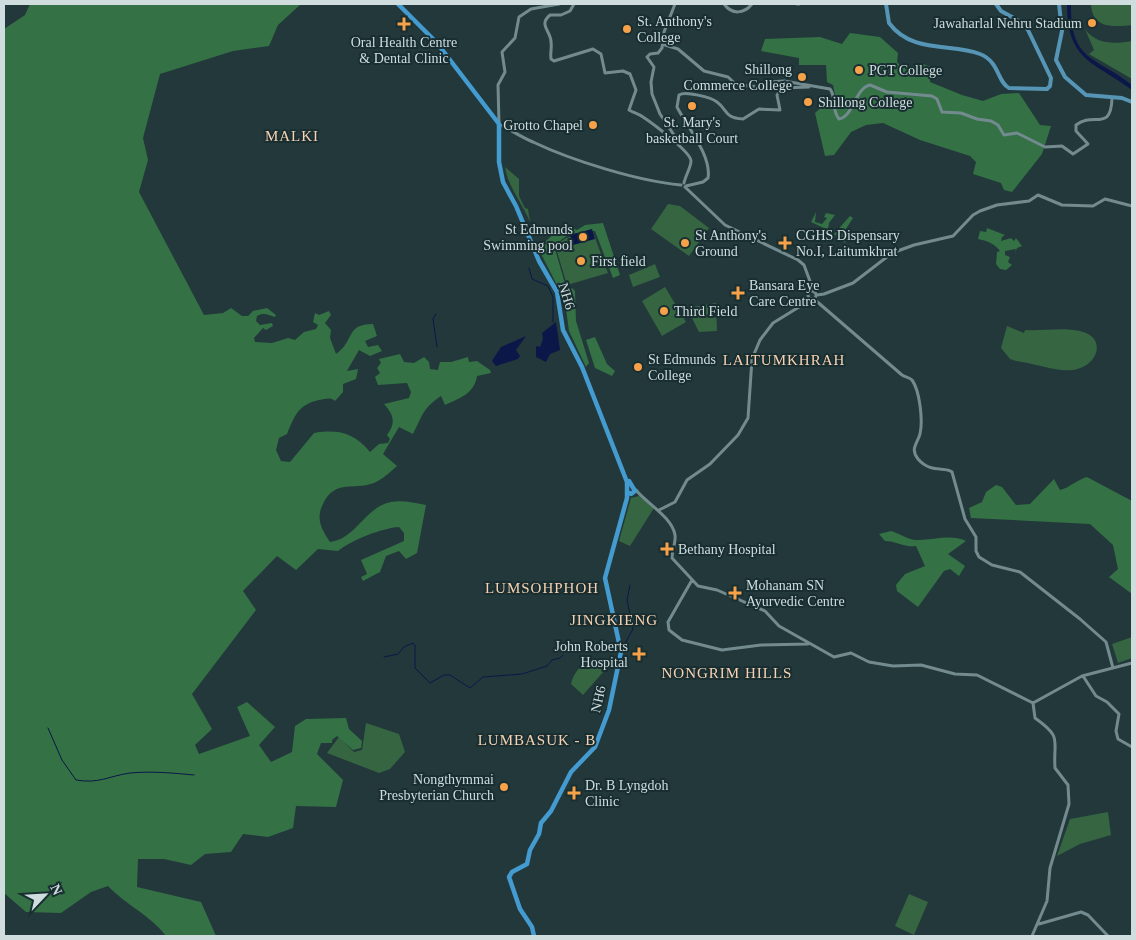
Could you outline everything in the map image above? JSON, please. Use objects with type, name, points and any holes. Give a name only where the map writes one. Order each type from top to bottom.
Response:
[{"type":"highway","points":[[398,4],[437,42],[499,124]]},
{"type":"highway","name":"NH6","points":[[499,124],[499,162],[503,182],[516,206],[539,261],[557,292],[564,330],[582,367],[628,482],[630,494]]},
{"type":"highway","name":"NH6","points":[[534,936],[532,927],[520,908],[509,877],[512,872],[527,864],[530,850],[539,834],[540,822],[551,811],[571,772],[592,751],[607,714],[621,652],[606,578],[630,494],[634,487],[628,482]]},
{"type":"main road","points":[[886,4],[889,23],[914,41],[980,54],[995,64],[1006,86],[1047,89],[1051,84],[1051,78],[1028,30],[1021,22],[1001,11],[996,4]]},
{"type":"main road","points":[[1059,4],[1062,31],[1056,60],[1061,72],[1072,85],[1083,93],[1132,102]]},
{"type":"street","points":[[559,4],[531,9],[519,17],[515,38],[501,55],[505,72],[498,85],[499,124],[535,143],[575,158],[638,178],[684,185],[705,181],[708,178],[706,158],[687,121],[677,107],[679,95],[686,92],[710,98],[719,103],[726,114],[743,119],[759,109],[780,110],[777,95],[782,88],[817,86]]},
{"type":"street","points":[[574,4],[570,11],[561,16],[550,15],[545,22],[544,27],[551,38],[552,61],[588,49],[596,50],[601,54],[604,73],[623,71],[632,76],[635,94],[629,110],[644,117],[668,138],[686,150],[691,162],[684,185]]},
{"type":"street","points":[[675,4],[662,40],[660,52],[650,54],[647,57],[654,70],[650,86],[660,114],[680,145]]},
{"type":"street","points":[[724,4],[730,10],[739,12],[744,11],[752,4]]},
{"type":"street","points":[[662,40],[665,45],[678,49],[704,71],[728,77],[740,88],[749,85],[758,88],[769,82],[778,81],[832,90],[835,114],[839,119],[844,118],[864,87],[870,85],[887,92],[932,96],[937,99],[942,112],[963,113],[977,120],[991,121],[998,126],[1004,135],[1017,133],[1045,147],[1062,146],[1073,154],[1088,144],[1076,131],[1076,125],[1083,121],[1101,120],[1109,116],[1112,98]]},
{"type":"street","points":[[684,185],[725,225],[798,260],[804,265],[814,296]]},
{"type":"street","points":[[658,510],[675,502],[688,480],[716,459],[745,424],[749,415],[750,371],[756,348],[774,323],[806,301],[814,296],[853,283],[892,253],[914,245],[953,236],[973,215],[989,207],[1016,204],[1038,196],[1062,205],[1093,206],[1105,199],[1132,206]]},
{"type":"street","points":[[806,301],[811,283]]},
{"type":"street","points":[[808,294],[814,296],[902,375],[914,382],[921,414],[920,434],[914,447],[914,453],[919,460],[930,468],[952,472],[966,522],[976,537],[976,551],[979,557],[992,565],[1020,572],[1080,619],[1106,642],[1113,668]]},
{"type":"street","points":[[808,294],[814,296]]},
{"type":"street","points":[[634,487],[640,495],[658,510],[675,534],[672,558],[698,586],[717,590],[765,611],[779,626],[835,658],[851,653],[869,662],[893,666],[922,665],[954,674],[980,676],[1033,703]]},
{"type":"street","points":[[630,494],[640,495]]},
{"type":"street","points":[[692,580],[668,622],[669,630],[677,637],[727,650],[756,646],[809,644]]},
{"type":"street","points":[[1033,703],[1083,676],[1132,663]]},
{"type":"street","points":[[1083,676],[1096,696],[1107,702],[1119,714],[1116,734],[1119,741],[1132,746]]},
{"type":"street","points":[[1033,703],[1035,718],[1054,734],[1056,748],[1055,768],[1066,782],[1070,797],[1068,812],[1050,868],[1047,901],[1033,935]]},
{"type":"street","points":[[1038,924],[1075,912],[1084,912],[1108,936]]},
{"type":"green space","points":[[30,4],[301,4],[278,25],[269,46],[233,51],[160,74],[143,138],[148,160],[139,192],[204,315],[223,313],[231,308],[242,316],[248,316],[253,311],[267,308],[276,315],[275,317],[262,314],[257,316],[256,321],[260,325],[272,323],[273,326],[266,330],[263,328],[254,338],[255,342],[272,343],[288,338],[295,340],[304,332],[316,329],[318,325],[313,322],[315,313],[319,315],[329,311],[331,315],[325,323],[331,330],[330,338],[336,354],[346,344],[354,330],[364,325],[373,324],[377,336],[365,341],[368,347],[378,345],[382,351],[370,356],[359,350],[347,371],[358,369],[356,379],[343,384],[343,392],[335,401],[330,399],[312,402],[298,412],[287,434],[279,438],[276,450],[281,461],[290,462],[314,433],[338,432],[345,434],[358,440],[370,452],[379,444],[388,443],[390,439],[387,435],[392,427],[393,419],[384,404],[409,398],[411,392],[407,383],[378,385],[375,377],[380,373],[377,368],[381,363],[379,359],[400,354],[404,362],[414,363],[424,357],[429,362],[430,369],[438,370],[440,362],[451,362],[468,357],[469,362],[477,361],[490,370],[491,373],[477,376],[470,391],[456,400],[445,405],[441,396],[424,413],[413,434],[399,427],[383,454],[397,466],[386,476],[370,484],[340,488],[333,491],[322,506],[320,511],[321,525],[330,542],[339,540],[347,535],[382,505],[400,501],[426,505],[417,553],[406,559],[399,551],[386,556],[380,572],[363,581],[361,577],[367,574],[361,560],[404,541],[404,533],[399,527],[367,535],[338,551],[318,549],[296,570],[277,556],[243,591],[256,610],[192,694],[212,729],[195,745],[199,754],[250,736],[237,707],[247,702],[275,727],[259,745],[271,762],[292,752],[295,726],[306,719],[346,718],[349,729],[362,741],[361,748],[353,750],[337,736],[332,740],[332,743],[321,743],[317,754],[343,780],[336,807],[296,806],[293,828],[268,837],[243,834],[231,852],[205,854],[191,865],[164,859],[138,859],[137,887],[201,902],[216,936],[166,936],[153,922],[108,886],[91,892],[61,913],[26,912],[4,893],[4,29],[25,15]]},
{"type":"green space","points":[[1091,4],[1132,4],[1132,25],[1105,25],[1095,18]]},
{"type":"green space","points":[[1085,29],[1100,41],[1119,43],[1132,41],[1132,79],[1089,54],[1094,50]]},
{"type":"green space","points":[[850,33],[880,37],[898,53],[897,62],[903,68],[923,64],[931,67],[930,82],[962,95],[983,101],[1001,94],[1019,93],[1040,125],[1051,126],[1042,154],[1012,192],[1004,190],[1001,183],[973,174],[976,162],[970,156],[920,140],[883,123],[866,125],[851,132],[834,155],[825,156],[815,113],[824,105],[836,100],[833,85],[827,82],[826,65],[799,65],[799,58],[761,51],[765,39],[820,37],[842,44]]},
{"type":"green space","points":[[505,167],[519,179],[519,196],[525,208],[528,209],[530,222],[512,188]]},
{"type":"green space","name":"St Anthony's Ground","points":[[668,204],[680,206],[709,228],[689,256],[651,229]]},
{"type":"green space","points":[[816,212],[815,222],[822,224],[827,218],[824,217],[826,213],[835,215],[829,223],[828,230],[811,222]]},
{"type":"green space","points":[[850,216],[853,218],[842,235],[847,237],[845,243],[834,234]]},
{"type":"green space","points":[[603,223],[620,275],[613,278],[595,231],[572,234],[562,239],[555,249],[566,287],[560,291],[538,248],[556,232],[567,226],[577,230],[585,225]]},
{"type":"green space","points":[[987,228],[1005,235],[1001,241],[1011,238],[1014,241],[1016,238],[1022,246],[1017,248],[1015,254],[1016,249],[1005,251],[1005,255],[1010,257],[1008,262],[1012,265],[1006,270],[1000,269],[996,264],[997,252],[1000,251],[998,248],[978,239],[980,231],[986,232]]},
{"type":"green space","name":"First field","points":[[593,232],[608,273],[567,285],[555,245],[566,238]]},
{"type":"green space","points":[[655,264],[660,277],[633,287],[629,275]]},
{"type":"green space","name":"Third Field","points":[[665,287],[686,322],[662,336],[642,301]]},
{"type":"green space","points":[[572,288],[575,291],[576,321],[589,363],[586,367],[569,331],[564,294]]},
{"type":"green space","points":[[716,303],[717,331],[699,332],[687,308]]},
{"type":"green space","points":[[1007,326],[1024,333],[1025,330],[1066,329],[1080,331],[1089,334],[1094,339],[1097,345],[1096,352],[1094,358],[1089,363],[1082,368],[1073,370],[1059,370],[1016,361],[1010,359],[1001,348]]},
{"type":"green space","points":[[595,337],[607,364],[615,371],[612,376],[595,368],[586,340]]},
{"type":"green space","points":[[1087,477],[1132,501],[1132,594],[1109,577],[1118,569],[1113,545],[1090,524],[971,518],[969,508],[982,502],[986,492],[996,485],[1002,487],[1016,505],[1030,504],[1054,479],[1060,490]]},
{"type":"green space","points":[[639,496],[654,508],[630,546],[619,541],[631,498]]},
{"type":"green space","points":[[891,531],[915,540],[955,538],[966,541],[948,554],[965,566],[959,576],[950,569],[944,571],[918,607],[897,591],[896,585],[905,574],[925,566],[916,546],[885,541],[879,534]]},
{"type":"green space","points":[[1132,637],[1132,658],[1118,663],[1112,644]]},
{"type":"green space","points":[[593,658],[604,671],[583,695],[571,684],[572,680],[579,669]]},
{"type":"green space","points":[[366,723],[399,734],[405,752],[390,769],[379,773],[327,753],[339,737],[354,752],[362,750]]},
{"type":"green space","points":[[1108,812],[1111,835],[1080,844],[1057,856],[1070,819]]},
{"type":"green space","points":[[909,894],[928,902],[914,935],[895,926]]},
{"type":"shaded area","points":[[1067,4],[1071,4],[1072,23],[1075,37],[1080,47],[1097,62],[1132,85],[1132,90],[1094,65],[1077,49],[1068,23]]},
{"type":"shaded area","name":"St Edmunds Swimming pool","points":[[592,229],[595,239],[573,245],[570,235]]},
{"type":"shaded area","points":[[556,322],[560,350],[550,354],[546,362],[536,357],[536,346],[540,347],[543,339],[542,333]]},
{"type":"shaded area","points":[[526,336],[516,350],[520,356],[518,359],[496,366],[492,361],[501,347]]},
{"type":"waterway","points":[[529,268],[532,279],[548,286],[553,297],[553,322]]},
{"type":"waterway","points":[[436,314],[433,319],[437,347]]},
{"type":"waterway","points":[[623,647],[633,629],[627,600],[630,585]]},
{"type":"waterway","points":[[384,657],[398,654],[404,647],[413,643],[415,645],[415,668],[430,683],[444,675],[450,675],[470,688],[483,677],[522,674],[547,666],[552,660],[563,655]]},
{"type":"waterway","points":[[48,728],[62,760],[76,780],[91,781],[138,772],[194,775]]},
{"type":"place","name":"Jawaharlal Nehru Stadium","points":[[1092,23]]},
{"type":"place","name":"Oral Health Centre & Dental Clinic","points":[[404,24]]},
{"type":"place","name":"St. Anthony's College","points":[[627,29]]},
{"type":"place","name":"PGT College","points":[[859,70]]},
{"type":"place","name":"Shillong Commerce College","points":[[802,77]]},
{"type":"place","name":"Shillong College","points":[[808,102]]},
{"type":"place","name":"St. Mary's basketball Court","points":[[692,106]]},
{"type":"place","name":"Grotto Chapel","points":[[593,125]]},
{"type":"place","name":"St Edmunds Swimming pool","points":[[583,237]]},
{"type":"place","name":"St Anthony's Ground","points":[[685,243]]},
{"type":"place","name":"CGHS Dispensary No.I, Laitumkhrat","points":[[785,243]]},
{"type":"place","name":"First field","points":[[581,261]]},
{"type":"place","name":"Bansara Eye Care Centre","points":[[738,293]]},
{"type":"place","name":"Third Field","points":[[664,311]]},
{"type":"place","name":"St Edmunds College","points":[[638,367]]},
{"type":"place","name":"Bethany Hospital","points":[[667,549]]},
{"type":"place","name":"Mohanam SN Ayurvedic Centre","points":[[735,593]]},
{"type":"place","name":"John Roberts Hospital","points":[[639,654]]},
{"type":"place","name":"Nongthymmai Presbyterian Church","points":[[504,787]]},
{"type":"place","name":"Dr. B Lyngdoh Clinic","points":[[574,793]]},
{"type":"district","name":"MALKI","points":[[292,136]]},
{"type":"district","name":"LAITUMKHRAH","points":[[784,360]]},
{"type":"district","name":"LUMSOHPHOH","points":[[542,588]]},
{"type":"district","name":"JINGKIENG","points":[[614,620]]},
{"type":"district","name":"NONGRIM HILLS","points":[[727,673]]},
{"type":"district","name":"LUMBASUK - B","points":[[537,740]]}]
